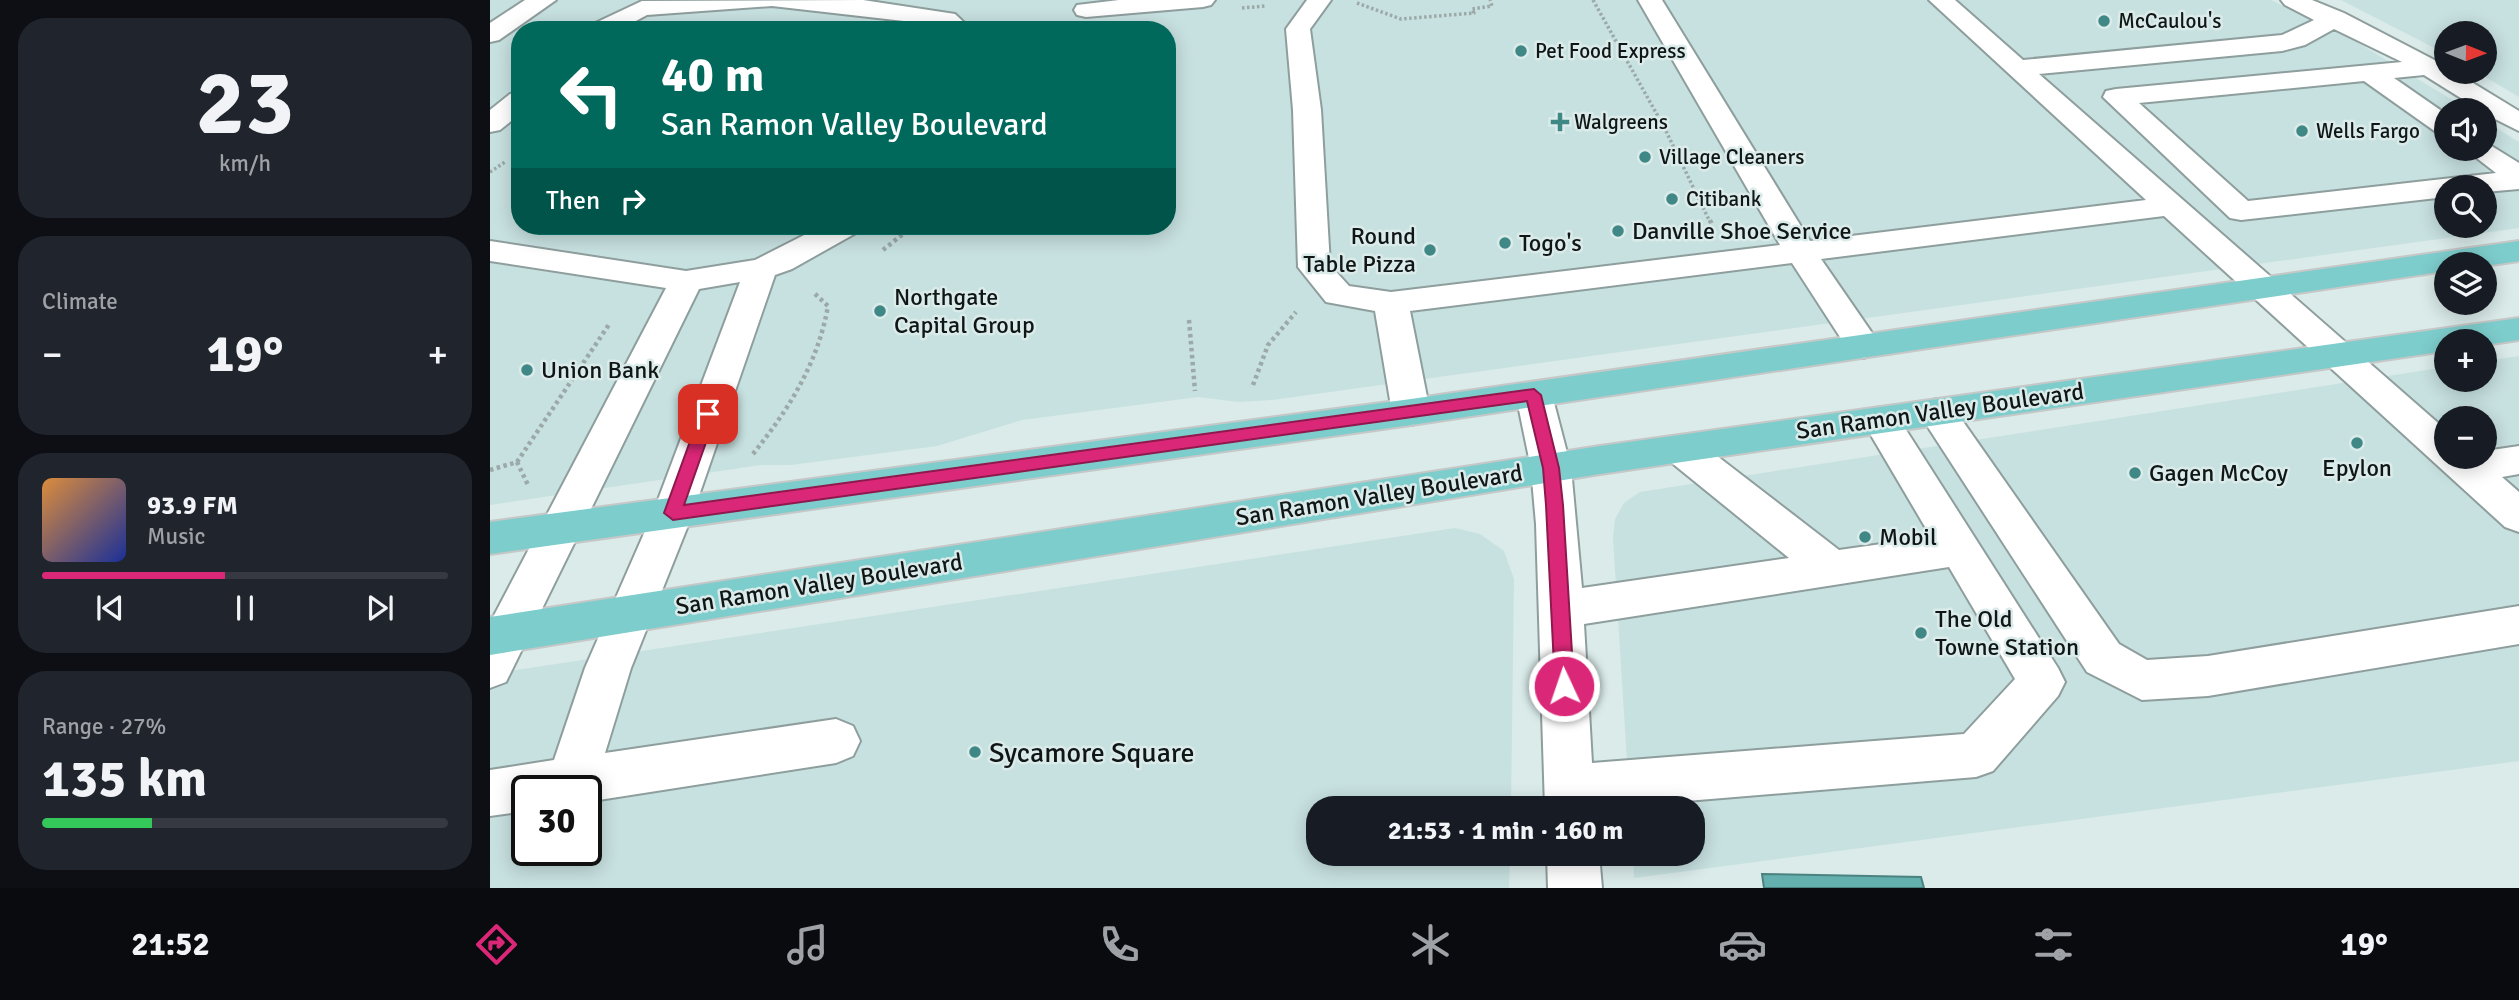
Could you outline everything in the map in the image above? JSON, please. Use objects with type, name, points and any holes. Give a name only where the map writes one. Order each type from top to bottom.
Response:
[{"type":"main road","points":[[490,538],[1534,395],[2519,251]]},
{"type":"main road","name":"San Ramon Valley Boulevard","points":[[495,646],[630,614],[1551,468],[2519,329]]},
{"type":"street","points":[[617,21],[642,8],[767,0]]},
{"type":"street","points":[[778,0],[847,5],[949,21]]},
{"type":"street","points":[[1083,13],[1203,0]]},
{"type":"street","points":[[1319,0],[1298,29],[1307,110],[1314,267],[1338,295],[1391,303],[1801,253],[2179,212],[2241,211],[2434,190]]},
{"type":"street","points":[[1650,0],[1801,253],[1863,346]]},
{"type":"street","points":[[1941,0],[2434,440]]},
{"type":"street","points":[[2293,0],[2335,18],[2430,67],[2519,123]]},
{"type":"street","points":[[490,35],[528,3]]},
{"type":"street","points":[[2016,68],[2296,40],[2335,18]]},
{"type":"street","points":[[2241,211],[2116,97],[2430,67]]},
{"type":"street","points":[[2369,73],[2434,118]]},
{"type":"street","points":[[490,124],[511,107]]},
{"type":"street","points":[[2074,120],[2132,112]]},
{"type":"street","points":[[2496,161],[2519,178]]},
{"type":"street","points":[[2497,181],[2519,178]]},
{"type":"street","points":[[490,251],[686,281],[761,269],[781,262],[829,235]]},
{"type":"street","points":[[574,775],[608,668],[673,513],[761,269]]},
{"type":"street","points":[[495,646],[563,528],[686,281]]},
{"type":"street","points":[[1391,303],[1411,412]]},
{"type":"street","points":[[1534,395],[1551,468],[1570,796]]},
{"type":"street","points":[[1937,412],[2103,658],[2142,680],[2208,676],[2519,625]]},
{"type":"street","points":[[1589,796],[1976,755],[2042,682],[1881,420]]},
{"type":"street","points":[[1681,449],[1833,569]]},
{"type":"street","points":[[2497,460],[2519,460]]},
{"type":"street","points":[[2466,469],[2519,516]]},
{"type":"street","points":[[1560,609],[1960,549]]},
{"type":"street","points":[[602,776],[836,741]]},
{"type":"street","points":[[490,793],[511,790]]},
{"type":"street","points":[[1574,866],[1575,888]]},
{"type":"path","points":[[1348,1],[1401,19],[1474,13],[1472,9],[1492,6],[1490,0]]},
{"type":"path","points":[[1592,0],[1664,127],[1712,227]]},
{"type":"path","points":[[1253,385],[1259,358],[1283,322],[1330,286]]},
{"type":"path","points":[[753,454],[786,414],[818,347],[828,306],[823,298],[809,290]]},
{"type":"path","points":[[1189,320],[1195,391]]},
{"type":"path","points":[[490,470],[517,462],[528,485]]},
{"type":"shaded area","points":[[490,0],[2271,0],[2340,32],[2449,98],[2434,98],[2434,161],[2497,161],[2497,128],[2519,142],[2519,228],[2497,231],[2497,175],[2434,175],[2434,238],[2446,238],[1272,400],[1239,402],[1198,397],[1022,420],[937,446],[791,465],[761,465],[490,505]]},
{"type":"shaded area","points":[[2341,0],[2519,0],[2519,97],[2497,84],[2497,21],[2434,21],[2434,48]]},
{"type":"shaded area","points":[[2519,356],[2519,761],[1634,878],[1634,866],[1705,866],[1705,796],[1629,796],[1613,538],[1615,519],[1624,503],[1640,492],[2434,369],[2434,392],[2497,392],[2497,359]]},
{"type":"shaded area","name":"Sycamore Square","points":[[1455,528],[1480,534],[1504,551],[1514,579],[1511,796],[1306,796],[1306,866],[1510,866],[1509,888],[490,888],[490,674]]},
{"type":"water","points":[[1762,874],[1921,877],[1924,888],[1764,888]]},
{"type":"place","name":"McCaulou's","points":[[2104,21]]},
{"type":"place","name":"Pet Food Express","points":[[1521,51]]},
{"type":"place","name":"Walgreens","points":[[1560,122]]},
{"type":"place","name":"Wells Fargo","points":[[2302,131]]},
{"type":"place","name":"Village Cleaners","points":[[1645,157]]},
{"type":"place","name":"Citibank","points":[[1672,199]]},
{"type":"place","name":"Danville Shoe Service","points":[[1618,231]]},
{"type":"place","name":"Togo's","points":[[1505,243]]},
{"type":"place","name":"Round Table Pizza","points":[[1430,250]]},
{"type":"place","name":"Northgate Capital Group","points":[[880,311]]},
{"type":"place","name":"Union Bank","points":[[527,370]]},
{"type":"place","name":"Epylon","points":[[2357,443]]},
{"type":"place","name":"Gagen McCoy","points":[[2135,473]]},
{"type":"place","name":"Mobil","points":[[1865,537]]},
{"type":"place","name":"The Old Towne Station","points":[[1921,633]]},
{"type":"place","name":"Sycamore Square","points":[[975,752]]},
{"type":"route","points":[[708,414],[673,513],[1534,395],[1551,468],[1557,524],[1564,686]]}]
